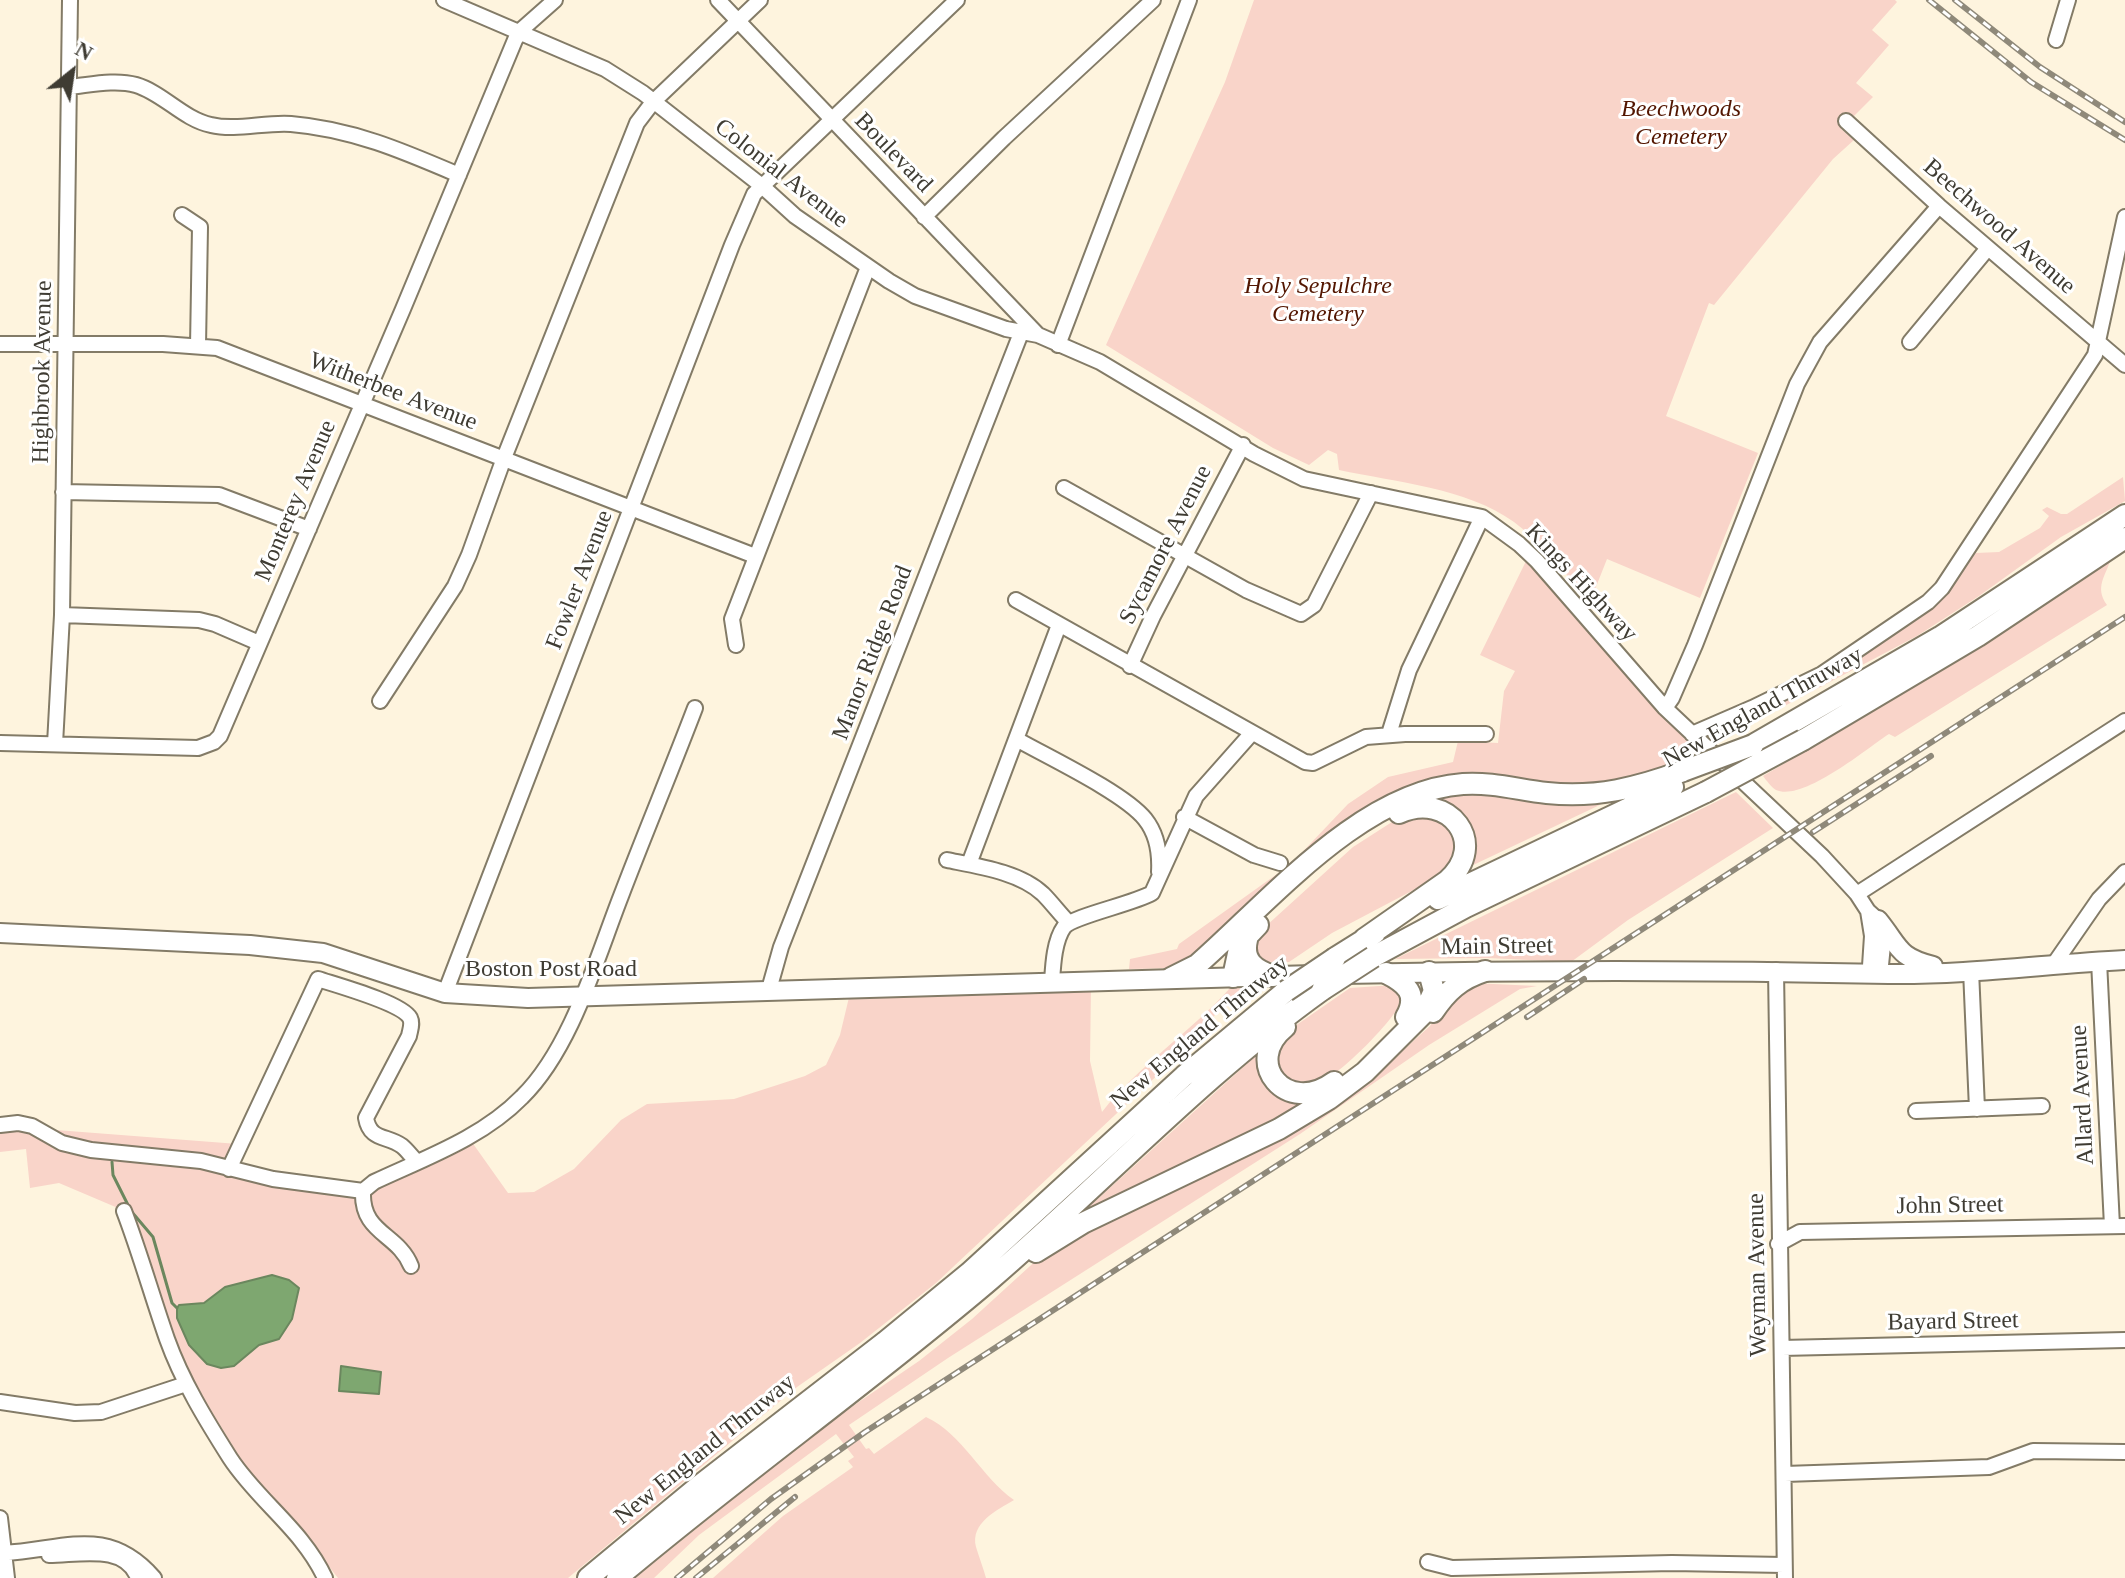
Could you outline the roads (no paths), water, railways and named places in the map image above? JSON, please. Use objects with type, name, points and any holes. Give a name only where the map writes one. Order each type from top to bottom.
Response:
[{"type":"highway","name":"New England Thruway","points":[[1693,780],[1917,674],[2069,565],[2125,515]]},
{"type":"highway","name":"New England Thruway","points":[[2069,565],[2125,538]]},
{"type":"highway","name":"New England Thruway","points":[[848,1382],[906,1349],[1017,1256],[1230,1061],[1318,992],[1374,956],[1753,745],[1795,733]]},
{"type":"highway","points":[[1227,977],[1245,929],[1337,840],[1371,817],[1419,793],[1477,784],[1547,793],[1605,794],[1693,780]]},
{"type":"highway","points":[[1171,978],[1197,965],[1376,826],[1407,810],[1433,807],[1451,816],[1464,838],[1464,856],[1458,870],[1374,956],[1410,992],[1412,1004],[1406,1017]]},
{"type":"highway","points":[[1245,929],[1246,957],[1254,967],[1280,983]]},
{"type":"highway","name":"New England Thruway","points":[[588,1578],[690,1493],[848,1382],[1184,1076],[1280,983],[1335,958],[1374,956]]},
{"type":"highway","points":[[1382,1056],[1422,1025],[1452,988],[1465,978],[1485,971]]},
{"type":"highway","points":[[1318,992],[1299,1016],[1272,1039],[1268,1052],[1270,1072],[1279,1084],[1294,1093],[1311,1094],[1327,1087],[1406,1017],[1418,1000],[1429,972]]},
{"type":"highway","points":[[906,1349],[1070,1230],[1300,1117],[1348,1086],[1382,1056],[1430,1005],[1434,986],[1429,972]]},
{"type":"highway","name":"New England Thruway","points":[[617,1578],[799,1419]]},
{"type":"main road","points":[[1873,916],[1910,960],[1951,971]]},
{"type":"main road","name":"Boston Post Road","points":[[0,933],[250,945],[323,953],[445,993],[528,998],[870,986]]},
{"type":"main road","name":"Main Street","points":[[870,986],[1227,977],[1280,983],[1374,956],[1429,972],[1951,971],[2125,960]]},
{"type":"street","name":"Highbrook Avenue","points":[[55,744],[62,615],[70,0]]},
{"type":"street","name":"Colonial Avenue","points":[[444,0],[605,69],[762,186],[795,216],[889,281],[935,305],[1021,333],[1038,335],[1100,362]]},
{"type":"street","name":"Monterey Avenue","points":[[0,743],[198,748],[214,742],[223,729],[520,31],[555,0]]},
{"type":"street","name":"Boulevard","points":[[718,0],[1038,335]]},
{"type":"street","points":[[380,701],[455,586],[469,555],[504,458],[637,123],[653,102],[760,0]]},
{"type":"street","name":"Fowler Avenue","points":[[445,993],[754,194],[957,0]]},
{"type":"street","points":[[924,217],[1153,0]]},
{"type":"street","points":[[1058,345],[1189,0]]},
{"type":"street","points":[[2056,40],[2068,0]]},
{"type":"street","points":[[69,87],[118,82],[137,85],[197,120],[215,126],[282,124],[350,132],[393,146],[459,175]]},
{"type":"street","name":"Beechwood Avenue","points":[[1846,121],[1939,206],[2125,365]]},
{"type":"street","points":[[1665,708],[1695,645],[1810,358],[1820,342],[1939,206]]},
{"type":"street","points":[[182,215],[200,227],[198,346]]},
{"type":"street","points":[[1692,734],[1822,674],[1928,602],[1947,580],[2095,355],[2100,344],[2125,217]]},
{"type":"street","points":[[1910,342],[1988,248]]},
{"type":"street","points":[[736,645],[732,619],[868,267]]},
{"type":"street","name":"Manor Ridge Road","points":[[773,990],[770,986],[781,947],[1021,333]]},
{"type":"street","name":"Witherbee Avenue","points":[[0,344],[217,348],[755,556]]},
{"type":"street","name":"Kings Highway","points":[[1100,362],[1254,454],[1304,479],[1482,517],[1519,544],[1665,708],[1822,856],[1857,894],[1884,935],[1881,965],[1872,972]]},
{"type":"street","name":"Sycamore Avenue","points":[[1130,666],[1243,445]]},
{"type":"street","points":[[1064,488],[1268,601],[1301,614],[1314,605],[1371,493]]},
{"type":"street","points":[[63,492],[219,495],[242,501],[309,529]]},
{"type":"street","points":[[1389,734],[1409,670],[1482,517]]},
{"type":"street","points":[[1016,600],[1251,734],[1293,757],[1313,763],[1350,742],[1366,737],[1389,734],[1486,734]]},
{"type":"street","points":[[62,615],[199,620],[259,643]]},
{"type":"street","points":[[969,864],[1059,625]]},
{"type":"street","points":[[0,1125],[18,1123],[32,1126],[62,1143],[91,1150],[201,1161],[273,1179],[363,1191],[374,1182],[475,1133],[524,1096],[556,1053],[583,995],[695,708]]},
{"type":"street","points":[[1857,894],[2125,721]]},
{"type":"street","points":[[1052,982],[1060,935],[1069,923],[1140,900],[1152,893],[1196,796],[1251,734]]},
{"type":"street","points":[[1018,740],[1120,798],[1145,818],[1160,856],[1159,881]]},
{"type":"street","points":[[1184,817],[1242,849],[1280,863]]},
{"type":"street","points":[[1151,828],[1165,834],[1178,833]]},
{"type":"street","points":[[947,860],[969,864],[1029,885],[1042,893],[1069,923]]},
{"type":"street","points":[[2054,964],[2092,909],[2125,872]]},
{"type":"street","name":"Allard Avenue","points":[[2099,961],[2118,1226]]},
{"type":"street","name":"Weyman Avenue","points":[[1776,970],[1784,1571]]},
{"type":"street","points":[[1971,970],[1977,1109]]},
{"type":"street","points":[[229,1169],[318,979],[396,1006],[409,1014],[412,1023],[409,1036],[366,1118],[368,1128],[377,1137],[400,1144],[417,1162]]},
{"type":"street","points":[[1916,1111],[2042,1106]]},
{"type":"street","points":[[363,1191],[363,1204],[371,1224],[404,1252],[411,1266]]},
{"type":"street","points":[[124,1211],[186,1384],[246,1480],[303,1543],[325,1578]]},
{"type":"street","name":"John Street","points":[[1778,1244],[1800,1232],[2118,1226]]},
{"type":"street","name":"Bayard Street","points":[[1782,1348],[2125,1340]]},
{"type":"street","points":[[0,1402],[75,1413],[101,1412],[186,1384]]},
{"type":"street","points":[[1785,1474],[1989,1467],[2033,1451],[2125,1452]]},
{"type":"street","points":[[0,1518],[7,1578]]},
{"type":"street","points":[[4,1553],[95,1542],[132,1558],[154,1578]]},
{"type":"street","points":[[33,1551],[50,1555],[112,1554],[134,1568],[138,1578]]},
{"type":"street","points":[[1428,1562],[1452,1568],[1672,1563],[1784,1571]]},
{"type":"waterway","points":[[112,1162],[113,1175],[131,1211],[153,1237],[172,1303],[177,1308]]},
{"type":"railway","points":[[1929,0],[2031,82],[2125,140]]},
{"type":"railway","points":[[1955,0],[2040,67],[2125,122]]},
{"type":"railway","points":[[677,1578],[771,1499],[865,1432],[2125,617]]},
{"type":"railway","points":[[1813,832],[1931,756]]},
{"type":"railway","points":[[1527,1017],[1584,979]]},
{"type":"railway","points":[[696,1578],[795,1497]]},
{"type":"park label","name":"Beechwoods Cemetery","points":[[1681,124]]},
{"type":"park label","name":"Holy Sepulchre Cemetery","points":[[1318,301]]}]
